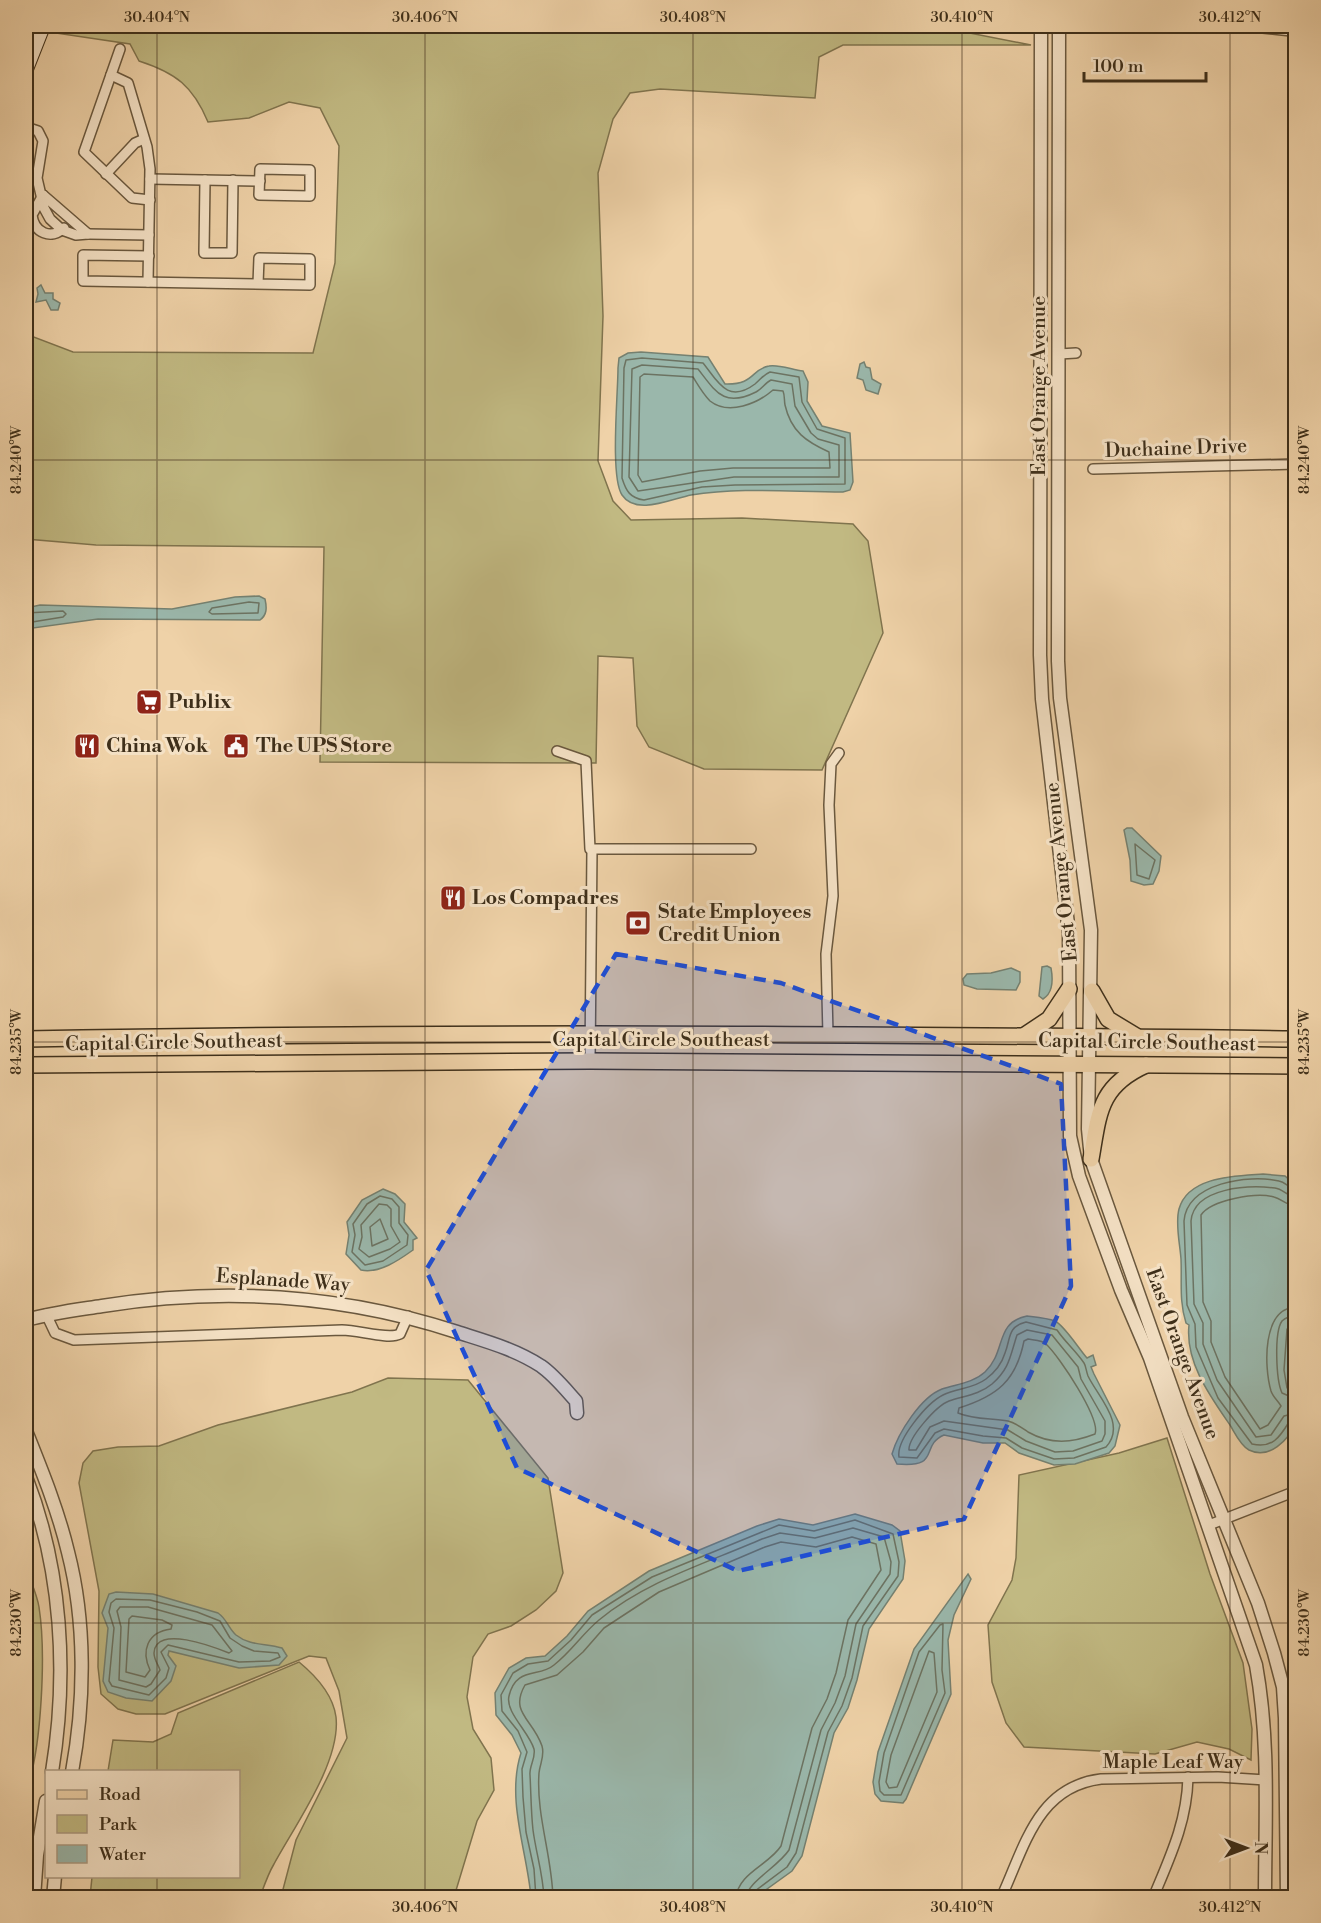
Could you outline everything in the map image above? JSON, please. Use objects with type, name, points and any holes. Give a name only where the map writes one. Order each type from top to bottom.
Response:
[{"type":"main road","points":[[26,69],[43,26]]},
{"type":"main road","points":[[1024,1035],[1048,1019],[1069,989]]},
{"type":"main road","points":[[1092,991],[1108,1019],[1138,1037]]},
{"type":"main road","name":"Capital Circle Southeast","points":[[26,1039],[270,1035],[591,1034],[1068,1035],[1296,1039]]},
{"type":"main road","name":"Capital Circle Southeast","points":[[26,1065],[590,1061],[1296,1066]]},
{"type":"main road","points":[[1091,1159],[1099,1113],[1110,1089],[1129,1073],[1149,1064]]},
{"type":"street","name":"East Orange Avenue","points":[[1041,26],[1041,677],[1069,933],[1070,1136],[1078,1176],[1121,1290],[1150,1358],[1256,1665],[1263,1703],[1266,1780],[1265,1898]]},
{"type":"street","name":"East Orange Avenue","points":[[1059,26],[1059,670],[1089,898],[1092,991],[1088,1130],[1091,1159],[1182,1417],[1258,1603],[1283,1688],[1287,1898]]},
{"type":"street","points":[[1258,26],[1296,30]]},
{"type":"street","points":[[120,49],[84,148],[87,157],[132,198],[150,200]]},
{"type":"street","points":[[111,75],[128,83],[144,139],[150,179],[148,282]]},
{"type":"street","points":[[26,127],[38,131],[43,141],[38,178],[44,208],[50,219],[62,230],[76,236],[88,234],[149,235]]},
{"type":"street","points":[[106,174],[135,143],[144,139]]},
{"type":"street","points":[[260,169],[310,170],[310,196],[259,195],[260,181],[260,169]]},
{"type":"street","points":[[150,179],[260,181]]},
{"type":"street","points":[[205,180],[204,253],[232,253],[233,180]]},
{"type":"street","points":[[43,195],[88,234]]},
{"type":"street","points":[[43,195],[32,215],[35,227],[40,233],[47,234],[62,230],[70,220]]},
{"type":"street","points":[[149,256],[83,255],[82,281],[310,285],[310,259],[259,258],[258,284]]},
{"type":"street","points":[[1041,354],[1076,353]]},
{"type":"street","name":"Duchaine Drive","points":[[1093,470],[1296,464]]},
{"type":"street","points":[[557,751],[586,761],[591,849],[590,1061]]},
{"type":"street","points":[[828,1035],[826,954],[833,896],[829,805],[831,764],[839,753]]},
{"type":"street","points":[[591,849],[751,849]]},
{"type":"street","name":"Esplanade Way","points":[[26,1320],[46,1314],[151,1298],[207,1294],[322,1299],[408,1316],[510,1349],[542,1367],[576,1401],[577,1413]]},
{"type":"street","points":[[46,1314],[55,1333],[74,1340],[342,1330],[394,1337],[400,1334],[408,1316]]},
{"type":"street","points":[[26,1431],[42,1468],[69,1554],[80,1631],[81,1693],[72,1770]]},
{"type":"street","points":[[26,1477],[36,1503],[47,1552],[60,1637],[60,1701],[52,1770]]},
{"type":"street","points":[[1209,1525],[1296,1491]]},
{"type":"street","points":[[1153,1898],[1179,1838],[1187,1799],[1188,1778]]},
{"type":"street","name":"Maple Leaf Way","points":[[1001,1898],[1037,1819],[1047,1804],[1068,1787],[1101,1779],[1266,1780]]},
{"type":"street","points":[[34,1898],[37,1855],[45,1807]]},
{"type":"street","points":[[53,1898],[55,1878]]},
{"type":"highlighted area","points":[[616,954],[781,983],[1061,1084],[1071,1286],[964,1519],[738,1571],[517,1468],[426,1270]]},
{"type":"green space","points":[[53,26],[934,26],[1031,45],[843,45],[819,57],[815,98],[660,89],[630,93],[613,119],[598,173],[603,316],[598,461],[613,501],[631,520],[742,518],[853,524],[868,541],[883,633],[822,770],[704,769],[649,747],[637,726],[633,658],[598,656],[596,763],[320,762],[324,547],[96,545],[26,539],[26,334],[73,352],[313,353],[335,263],[339,146],[320,108],[289,102],[249,118],[208,122],[196,99],[182,82],[139,61],[130,44],[49,32]]},
{"type":"green space","points":[[388,1378],[468,1380],[548,1478],[563,1573],[556,1591],[536,1610],[511,1626],[488,1634],[473,1657],[467,1697],[473,1729],[491,1758],[494,1790],[477,1821],[454,1897],[281,1897],[296,1840],[347,1738],[339,1691],[326,1658],[309,1656],[165,1714],[136,1714],[118,1709],[101,1694],[98,1667],[99,1591],[79,1483],[83,1463],[93,1451],[118,1447],[159,1446],[218,1425],[352,1392]]},
{"type":"green space","points":[[1167,1438],[1210,1574],[1243,1663],[1252,1729],[1251,1760],[1229,1749],[1197,1742],[1155,1754],[1024,1747],[1006,1723],[992,1682],[988,1625],[1012,1580],[1016,1558],[1019,1475],[1119,1453]]},
{"type":"green space","points":[[26,1567],[39,1607],[42,1674],[36,1751],[26,1791]]},
{"type":"green space","points":[[299,1662],[312,1673],[327,1693],[336,1717],[336,1735],[315,1793],[272,1868],[260,1897],[90,1897],[92,1878],[240,1878],[240,1770],[108,1770],[113,1740],[153,1742],[171,1734],[178,1713]]},
{"type":"water","points":[[41,285],[45,293],[53,293],[53,299],[60,303],[58,310],[51,310],[46,300],[36,302],[37,288]]},
{"type":"water","points":[[628,353],[708,357],[725,384],[747,380],[759,370],[769,366],[803,371],[808,382],[807,401],[822,426],[850,433],[853,482],[850,490],[843,492],[729,491],[691,495],[645,505],[628,501],[622,495],[618,485],[616,471],[618,368],[619,358]]},
{"type":"water","points":[[864,362],[866,367],[870,368],[872,379],[881,384],[878,394],[866,390],[863,380],[857,378],[860,364]]},
{"type":"water","points":[[259,596],[265,599],[266,605],[265,614],[260,620],[98,619],[26,629],[26,608],[40,605],[172,609],[235,597]]},
{"type":"water","points":[[1132,828],[1161,856],[1159,871],[1153,884],[1144,885],[1131,881],[1130,860],[1124,830]]},
{"type":"water","points":[[1042,967],[1051,968],[1052,977],[1049,993],[1043,999],[1039,996]]},
{"type":"water","points":[[1011,968],[1020,972],[1020,982],[1016,990],[977,989],[964,985],[963,979],[967,974],[991,973]]},
{"type":"water","points":[[1263,1174],[1285,1176],[1295,1185],[1296,1275],[1290,1375],[1297,1416],[1283,1442],[1271,1450],[1256,1452],[1249,1450],[1240,1442],[1207,1390],[1195,1365],[1189,1339],[1189,1325],[1186,1323],[1182,1307],[1177,1221],[1184,1198],[1202,1184],[1227,1177]]},
{"type":"water","points":[[383,1189],[395,1194],[405,1204],[404,1222],[417,1238],[413,1240],[413,1250],[395,1262],[375,1270],[361,1270],[346,1254],[349,1235],[347,1222],[362,1200]]},
{"type":"water","points":[[1027,1316],[1045,1318],[1059,1323],[1087,1358],[1093,1355],[1096,1365],[1091,1367],[1120,1425],[1115,1446],[1109,1453],[1075,1464],[1054,1465],[1019,1453],[1005,1443],[983,1443],[944,1435],[932,1445],[928,1455],[920,1463],[897,1464],[892,1454],[911,1417],[934,1393],[970,1381],[985,1372],[992,1364],[1005,1331],[1017,1320]]},
{"type":"water","points":[[855,1514],[892,1525],[900,1531],[905,1561],[903,1579],[869,1629],[848,1708],[834,1733],[802,1856],[792,1871],[756,1897],[531,1897],[517,1807],[517,1771],[521,1753],[512,1735],[496,1715],[495,1693],[509,1668],[526,1658],[545,1656],[567,1636],[588,1611],[649,1571],[779,1519],[813,1525]]},
{"type":"water","points":[[968,1574],[971,1579],[954,1615],[948,1640],[951,1694],[906,1799],[903,1803],[881,1801],[875,1794],[873,1782],[878,1752],[914,1649]]},
{"type":"water","points":[[116,1592],[153,1594],[218,1613],[241,1639],[282,1648],[287,1656],[279,1665],[239,1668],[169,1651],[168,1655],[176,1666],[171,1681],[152,1701],[126,1698],[108,1692],[103,1681],[108,1628],[102,1613],[109,1594]]},
{"type":"place","name":"Publix","points":[[149,702]]},
{"type":"place","name":"China Wok","points":[[87,746]]},
{"type":"place","name":"The UPS Store","points":[[236,746]]},
{"type":"place","name":"Los Compadres","points":[[453,898]]},
{"type":"place","name":"State Employees Credit Union","points":[[638,923]]}]
